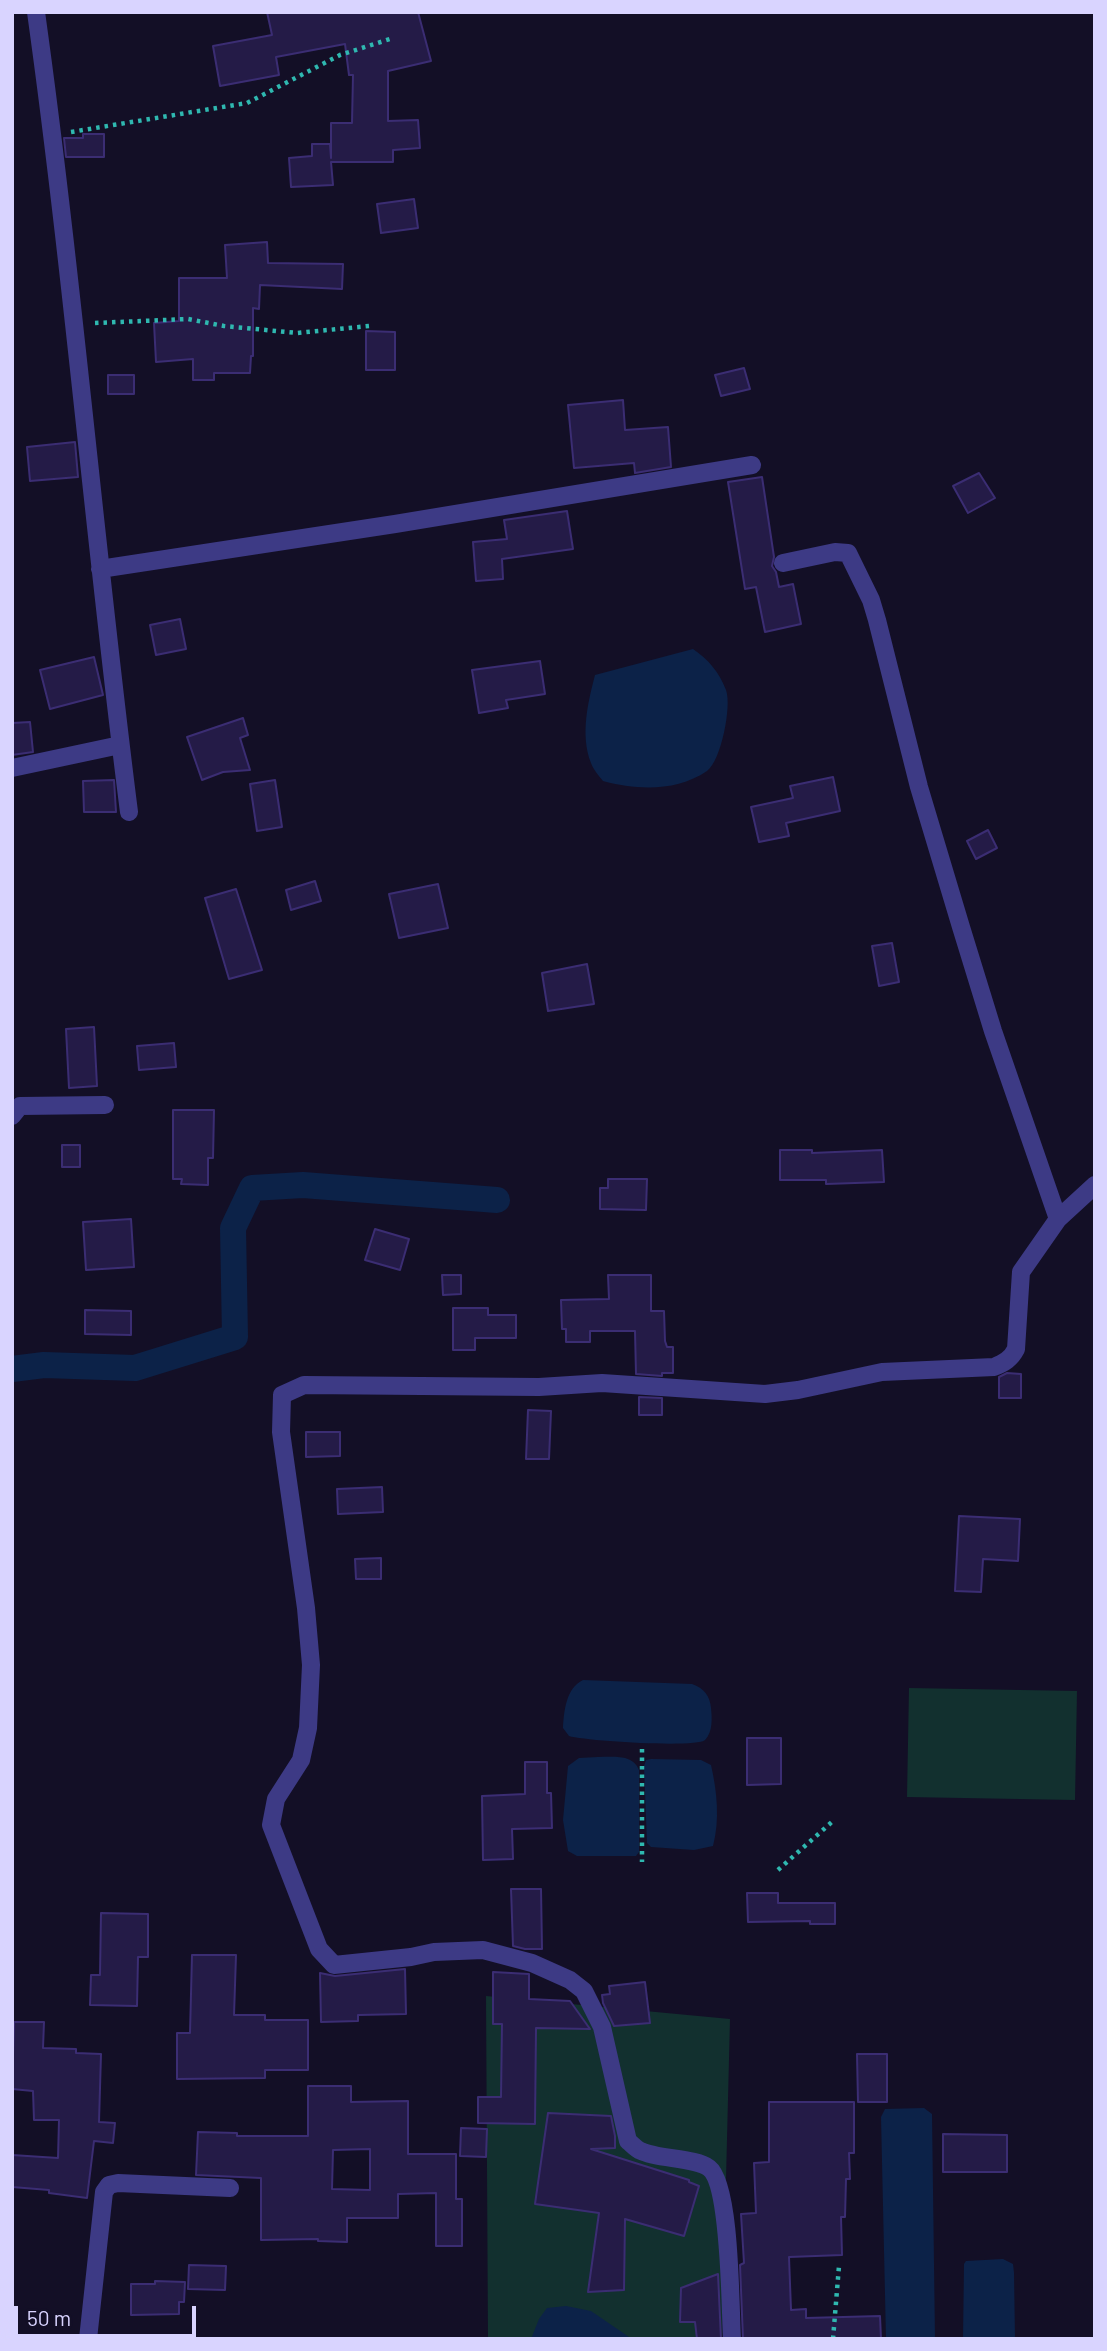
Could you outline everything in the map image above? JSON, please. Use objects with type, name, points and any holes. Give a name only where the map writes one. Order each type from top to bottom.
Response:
[{"type":"street","points":[[36,12],[53,135],[129,813]]},
{"type":"street","points":[[100,569],[752,465]]},
{"type":"street","points":[[783,563],[835,552],[848,553],[871,600],[919,787],[965,940],[993,1031],[1058,1219]]},
{"type":"street","points":[[12,768],[120,745]]},
{"type":"street","points":[[12,1116],[20,1106],[105,1105]]},
{"type":"street","points":[[732,2339],[730,2271],[718,2178],[708,2167],[640,2151],[628,2141],[602,2027],[584,1991],[570,1980],[532,1963],[483,1950],[434,1952],[334,1965],[319,1949],[271,1825],[276,1799],[301,1760],[308,1728],[311,1665],[306,1608],[281,1433],[282,1395],[304,1385],[539,1387],[602,1383],[765,1394],[798,1390],[881,1372],[994,1367],[1012,1356],[1016,1349],[1021,1272],[1058,1219],[1095,1185]]},
{"type":"street","points":[[88,2339],[103,2192],[109,2185],[118,2183],[230,2188]]},
{"type":"path","points":[[53,135],[247,103],[340,55],[390,39]]},
{"type":"path","points":[[73,324],[188,319],[224,326],[297,333],[369,326]]},
{"type":"path","points":[[642,1749],[642,1862]]},
{"type":"path","points":[[778,1870],[833,1821]]},
{"type":"path","points":[[833,2339],[839,2266]]},
{"type":"green space","points":[[909,1688],[1077,1691],[1075,1800],[907,1797]]},
{"type":"green space","points":[[486,1996],[730,2019],[722,2339],[488,2339]]},
{"type":"water","points":[[693,649],[709,662],[726,690],[728,708],[724,733],[712,765],[695,778],[669,786],[629,786],[603,781],[592,765],[586,741],[588,707],[595,675]]},
{"type":"water","points":[[583,1680],[692,1684],[703,1690],[709,1700],[712,1720],[709,1733],[705,1740],[697,1742],[662,1744],[569,1736],[563,1728],[565,1707],[573,1688]]},
{"type":"water","points":[[616,1757],[632,1761],[639,1770],[639,1852],[636,1856],[577,1856],[568,1851],[563,1820],[568,1766],[579,1758]]},
{"type":"water","points":[[646,1760],[701,1760],[711,1765],[717,1806],[713,1846],[694,1850],[651,1847],[647,1843],[644,1766]]},
{"type":"water","points":[[924,2108],[932,2114],[935,2339],[886,2339],[881,2117],[885,2109]]},
{"type":"water","points":[[1003,2259],[1013,2264],[1015,2339],[963,2339],[964,2264],[966,2261]]},
{"type":"water","points":[[566,2306],[591,2311],[632,2339],[531,2339],[547,2308]]},
{"type":"building","points":[[267,12],[418,12],[431,61],[388,71],[388,121],[418,120],[420,148],[393,150],[393,162],[331,162],[333,185],[291,187],[289,158],[312,156],[312,144],[330,144],[331,158],[331,123],[352,123],[353,75],[349,75],[345,44],[276,57],[279,75],[220,86],[213,46],[272,35]]},
{"type":"building","points":[[83,134],[104,134],[104,157],[66,157],[64,138],[83,138]]},
{"type":"building","points":[[414,199],[418,228],[381,233],[377,204]]},
{"type":"building","points":[[267,242],[268,263],[343,264],[342,289],[260,285],[259,309],[253,308],[253,356],[250,373],[214,373],[214,380],[193,380],[193,359],[156,362],[154,323],[179,321],[179,278],[227,278],[225,245]]},
{"type":"building","points":[[366,331],[395,332],[395,370],[366,370]]},
{"type":"building","points":[[744,368],[750,389],[721,396],[715,375]]},
{"type":"building","points":[[108,375],[134,375],[134,394],[108,394]]},
{"type":"building","points":[[623,400],[625,430],[668,427],[671,467],[635,473],[634,463],[574,468],[568,405]]},
{"type":"building","points":[[75,442],[78,477],[30,481],[27,447]]},
{"type":"building","points":[[979,473],[995,498],[968,513],[953,486]]},
{"type":"building","points":[[762,477],[774,557],[772,566],[779,587],[793,584],[801,624],[765,632],[756,587],[745,589],[728,482]]},
{"type":"building","points":[[567,511],[573,549],[502,559],[503,579],[476,581],[473,542],[507,539],[504,520]]},
{"type":"building","points":[[180,619],[186,649],[156,655],[150,625]]},
{"type":"building","points":[[94,657],[103,695],[50,709],[40,670]]},
{"type":"building","points":[[540,661],[545,694],[506,700],[508,708],[479,713],[472,670]]},
{"type":"building","points":[[243,718],[248,735],[240,738],[250,770],[223,772],[202,780],[187,737]]},
{"type":"building","points":[[30,722],[33,752],[12,755],[12,723]]},
{"type":"building","points":[[833,777],[840,811],[786,823],[789,836],[759,842],[751,807],[793,798],[790,786]]},
{"type":"building","points":[[114,780],[116,812],[84,812],[83,781]]},
{"type":"building","points":[[275,780],[282,827],[257,831],[250,784]]},
{"type":"building","points":[[988,830],[997,848],[976,859],[967,841]]},
{"type":"building","points":[[315,881],[321,901],[291,910],[286,890]]},
{"type":"building","points":[[438,884],[448,928],[399,938],[389,894]]},
{"type":"building","points":[[236,889],[262,970],[229,979],[205,898]]},
{"type":"building","points":[[892,943],[899,982],[879,986],[872,946]]},
{"type":"building","points":[[587,964],[594,1004],[548,1011],[542,973]]},
{"type":"building","points":[[94,1027],[97,1086],[69,1088],[66,1029]]},
{"type":"building","points":[[174,1043],[176,1067],[139,1070],[137,1046]]},
{"type":"building","points":[[173,1110],[214,1110],[213,1158],[208,1158],[208,1185],[181,1184],[182,1179],[173,1179]]},
{"type":"building","points":[[62,1145],[80,1145],[80,1167],[62,1167]]},
{"type":"building","points":[[780,1150],[812,1150],[812,1153],[882,1150],[884,1182],[826,1184],[826,1180],[780,1180]]},
{"type":"building","points":[[608,1179],[647,1179],[646,1210],[600,1209],[600,1188],[608,1188]]},
{"type":"building","points":[[131,1219],[134,1267],[86,1270],[83,1222]]},
{"type":"building","points":[[375,1229],[409,1239],[400,1270],[365,1260]]},
{"type":"building","points":[[442,1275],[461,1275],[461,1294],[443,1295]]},
{"type":"building","points":[[608,1275],[651,1275],[651,1311],[664,1311],[665,1341],[667,1347],[673,1347],[673,1373],[662,1373],[662,1376],[636,1374],[635,1331],[590,1331],[590,1342],[566,1342],[566,1329],[562,1329],[561,1300],[609,1299]]},
{"type":"building","points":[[453,1308],[488,1308],[488,1315],[516,1315],[516,1338],[475,1338],[475,1350],[453,1350]]},
{"type":"building","points":[[85,1310],[131,1311],[131,1335],[85,1334]]},
{"type":"building","points":[[1007,1373],[1021,1374],[1021,1398],[999,1398],[999,1377]]},
{"type":"building","points":[[639,1397],[662,1398],[662,1415],[639,1415]]},
{"type":"building","points":[[528,1410],[551,1411],[549,1459],[526,1459]]},
{"type":"building","points":[[306,1432],[340,1432],[340,1456],[306,1457]]},
{"type":"building","points":[[382,1487],[383,1512],[338,1514],[337,1489]]},
{"type":"building","points":[[959,1516],[1020,1519],[1018,1561],[983,1559],[981,1592],[955,1591]]},
{"type":"building","points":[[381,1558],[381,1579],[356,1579],[355,1559]]},
{"type":"building","points":[[747,1738],[781,1738],[781,1784],[747,1785]]},
{"type":"building","points":[[525,1762],[547,1762],[547,1793],[551,1793],[552,1828],[512,1829],[513,1859],[483,1860],[482,1796],[525,1794]]},
{"type":"building","points":[[511,1889],[541,1889],[542,1949],[513,1946]]},
{"type":"building","points":[[747,1893],[778,1893],[778,1903],[835,1903],[835,1924],[810,1924],[810,1921],[748,1922]]},
{"type":"building","points":[[101,1913],[148,1914],[148,1957],[138,1957],[137,2006],[90,2005],[91,1975],[100,1975]]},
{"type":"building","points":[[192,1955],[236,1955],[234,2015],[265,2015],[265,2020],[308,2020],[308,2070],[265,2070],[265,2078],[177,2079],[177,2033],[190,2033]]},
{"type":"building","points":[[405,1969],[406,2014],[358,2015],[358,2021],[321,2022],[320,1973],[335,1976]]},
{"type":"building","points":[[493,1972],[529,1974],[529,1999],[570,2001],[590,2029],[536,2028],[535,2124],[478,2123],[478,2097],[501,2097],[502,2024],[493,2024]]},
{"type":"building","points":[[645,1982],[650,2023],[614,2026],[602,1995],[610,1994],[609,1986]]},
{"type":"building","points":[[14,2022],[44,2022],[43,2048],[76,2049],[76,2053],[101,2054],[99,2122],[115,2123],[113,2143],[94,2141],[87,2198],[49,2193],[49,2190],[12,2187],[12,2155],[58,2158],[59,2120],[34,2120],[33,2091],[12,2089]]},
{"type":"building","points":[[857,2054],[887,2054],[887,2102],[858,2102]]},
{"type":"building","points":[[308,2086],[351,2086],[351,2102],[408,2101],[408,2154],[456,2154],[456,2199],[462,2199],[462,2246],[436,2246],[436,2193],[398,2194],[398,2218],[347,2218],[347,2242],[318,2239],[261,2240],[261,2178],[196,2175],[198,2132],[237,2133],[237,2136],[308,2136]],"holes":[[[370,2149],[370,2190],[332,2189],[333,2150]]]},
{"type":"building","points":[[769,2102],[854,2102],[854,2153],[849,2153],[850,2179],[846,2179],[845,2217],[841,2217],[842,2255],[789,2257],[791,2310],[806,2309],[806,2318],[880,2316],[881,2339],[743,2339],[740,2265],[744,2263],[741,2214],[756,2213],[754,2163],[769,2162]]},
{"type":"building","points":[[548,2113],[611,2116],[615,2148],[591,2149],[689,2180],[699,2186],[684,2236],[625,2219],[624,2290],[588,2292],[599,2213],[535,2204]]},
{"type":"building","points":[[461,2128],[487,2129],[486,2157],[460,2156]]},
{"type":"building","points":[[943,2134],[1007,2135],[1007,2172],[943,2172]]},
{"type":"building","points":[[189,2265],[226,2266],[225,2290],[188,2289]]},
{"type":"building","points":[[718,2274],[721,2339],[697,2339],[695,2322],[680,2322],[681,2288]]},
{"type":"building","points":[[155,2281],[185,2282],[184,2302],[179,2302],[179,2314],[131,2315],[131,2284],[155,2284]]},
{"type":"waterway","points":[[12,1369],[44,1365],[135,1368],[235,1337],[233,1228],[252,1188],[303,1185],[497,1200]]}]
